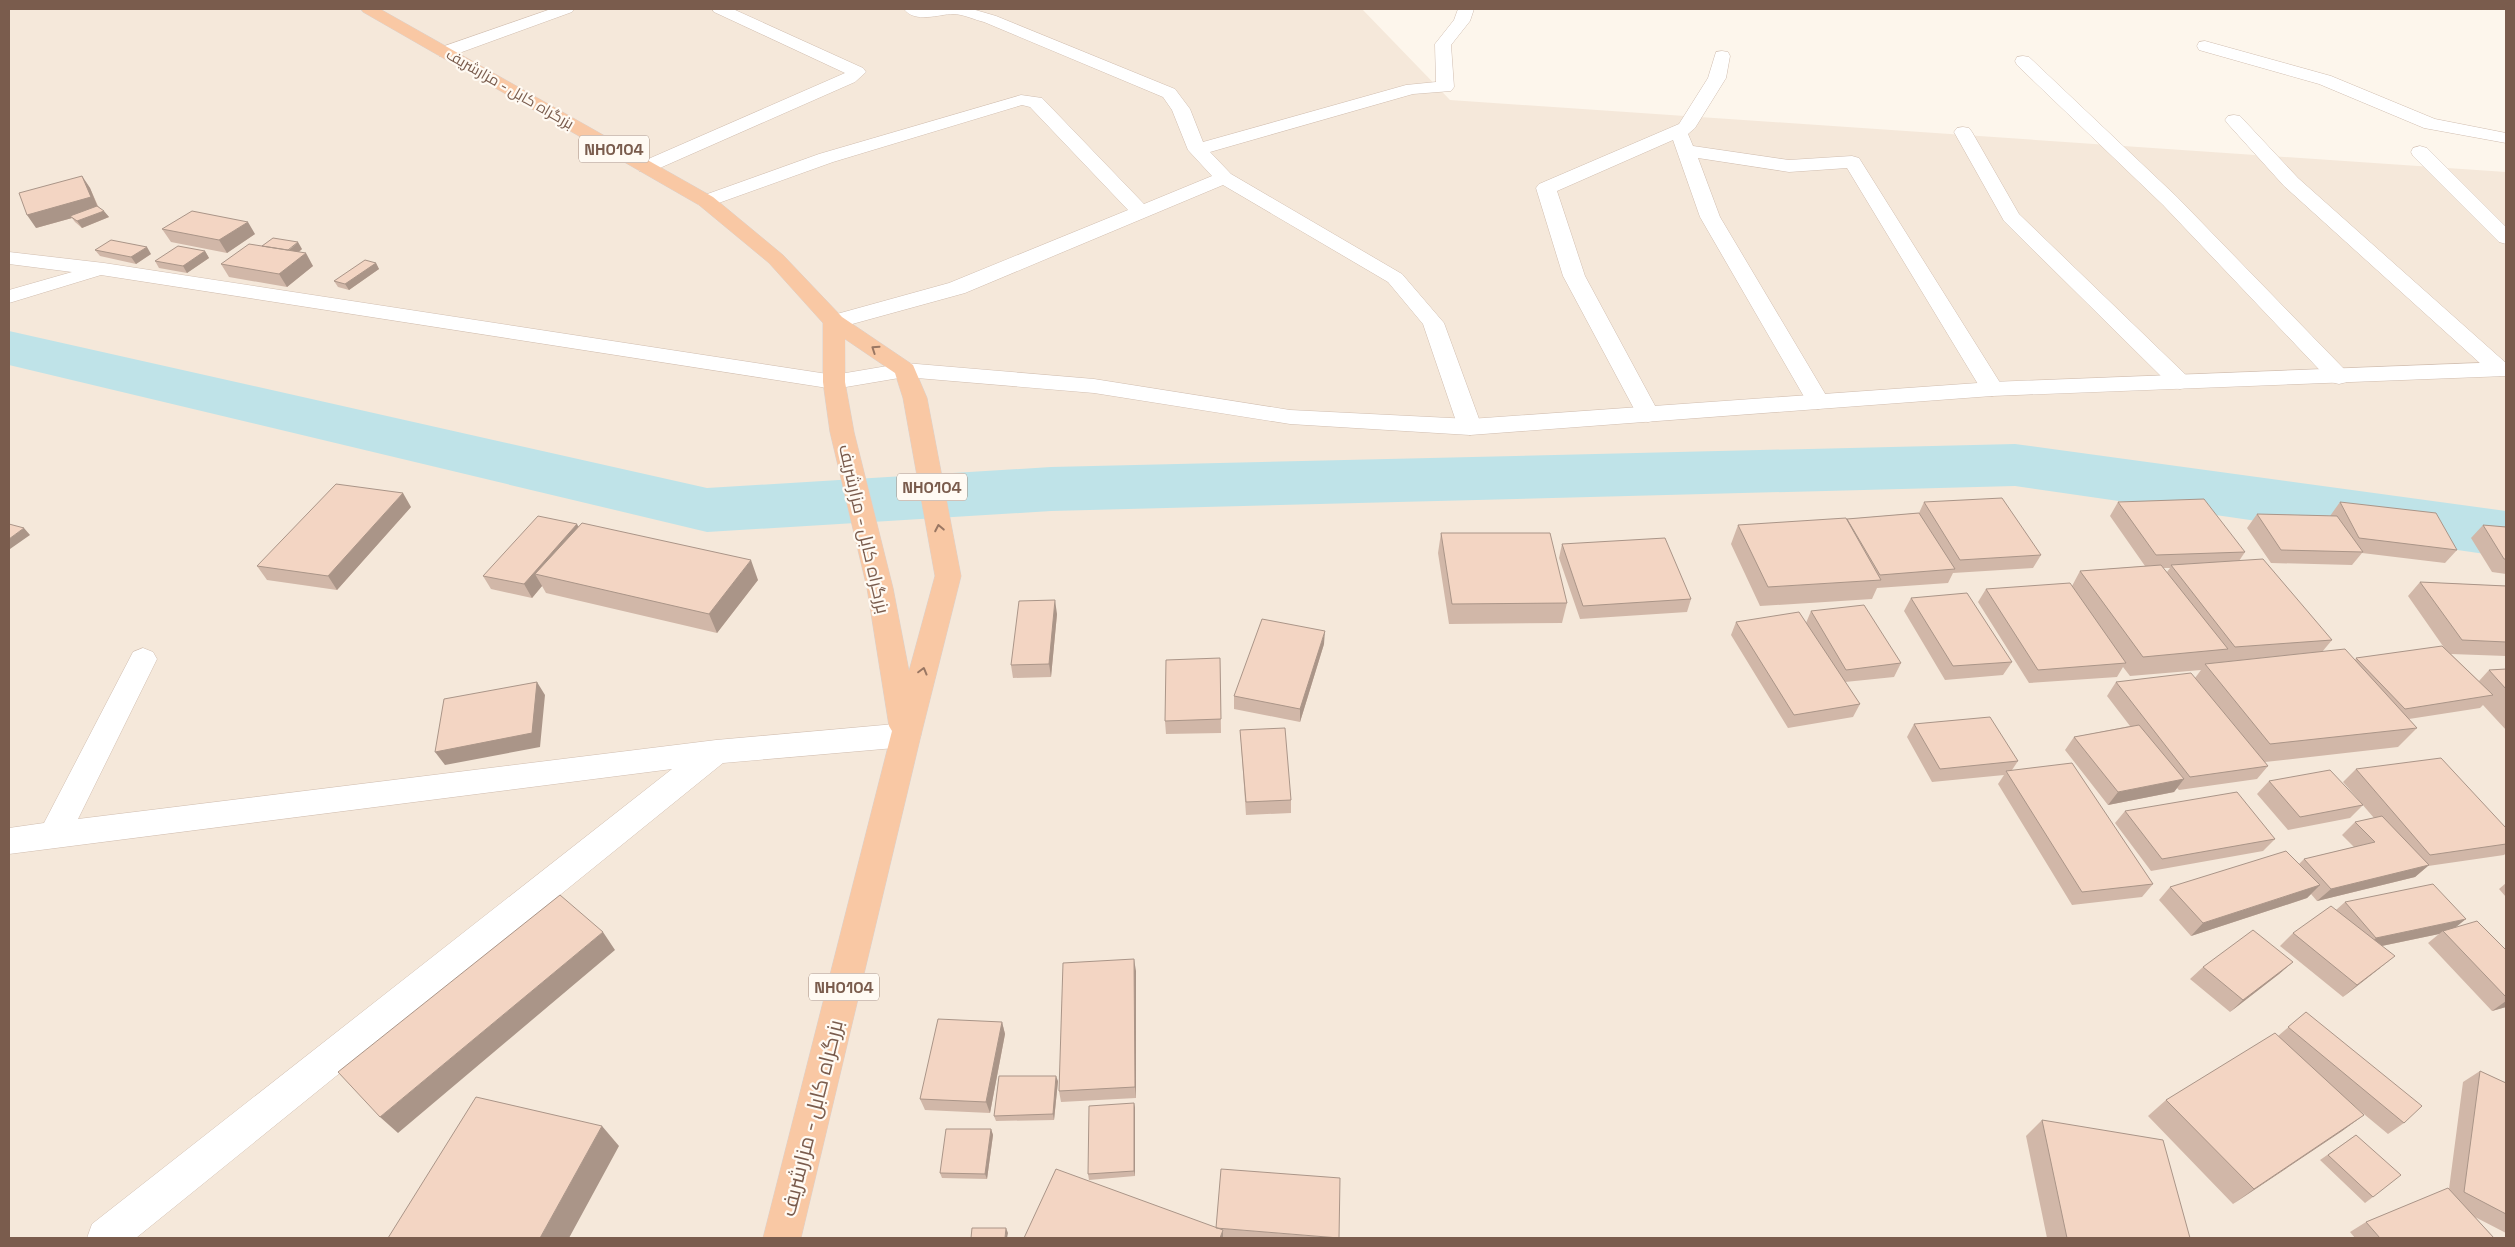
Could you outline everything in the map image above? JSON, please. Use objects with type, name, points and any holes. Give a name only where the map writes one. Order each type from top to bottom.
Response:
[{"type":"highway","name":"بزرگراه کابل - مزارشریف","points":[[369,9],[706,201],[776,259],[834,322],[905,370],[915,398],[948,576],[906,735],[782,1238]]},
{"type":"highway","name":"بزرگراه کابل - مزارشریف","points":[[834,322],[834,382],[842,432],[880,588],[906,735]]},
{"type":"street","points":[[445,52],[566,9]]},
{"type":"street","points":[[646,167],[849,78],[857,72],[720,9]]},
{"type":"street","points":[[912,9],[923,13],[956,9],[990,19],[1169,93],[1181,109],[1197,150],[1224,178],[1396,278],[1433,322],[1470,427]]},
{"type":"street","points":[[1197,150],[1412,89],[1445,87],[1443,44],[1462,21],[1466,9]]},
{"type":"street","points":[[2205,46],[2325,80],[2430,124],[2506,138]]},
{"type":"street","points":[[1722,56],[1718,78],[1686,128],[1682,140],[1710,216],[1818,402]]},
{"type":"street","points":[[2023,62],[2170,201],[2339,376]]},
{"type":"street","points":[[706,201],[826,158],[1022,100],[1029,100],[1036,102],[1140,211]]},
{"type":"street","points":[[2234,120],[2291,182],[2503,369]]},
{"type":"street","points":[[1963,132],[2011,217],[2180,382]]},
{"type":"street","points":[[1648,416],[1574,276],[1546,188],[1682,140],[1789,166],[1852,162],[1860,172],[1992,389]]},
{"type":"street","points":[[2420,152],[2506,238]]},
{"type":"street","points":[[834,322],[957,288],[1224,178]]},
{"type":"street","points":[[9,258],[104,269],[834,382],[905,370],[1094,386],[1290,417],[1470,427],[1648,416],[1992,389],[2503,369]]},
{"type":"street","points":[[9,297],[104,269]]},
{"type":"street","points":[[54,835],[144,659]]},
{"type":"street","points":[[9,841],[716,752],[906,735]]},
{"type":"street","points":[[106,1238],[716,752]]},
{"type":"shaded area","points":[[9,9],[1362,9],[1450,100],[2506,172],[2506,1238],[9,1238]]},
{"type":"building","points":[[82,176],[91,197],[27,215],[19,193]]},
{"type":"building","points":[[97,206],[104,211],[77,221],[70,216]]},
{"type":"building","points":[[192,211],[248,222],[219,240],[162,229]]},
{"type":"building","points":[[273,238],[298,242],[288,250],[262,246]]},
{"type":"building","points":[[111,240],[147,247],[131,257],[95,250]]},
{"type":"building","points":[[249,244],[306,253],[279,274],[221,264]]},
{"type":"building","points":[[178,246],[205,251],[183,266],[155,261]]},
{"type":"building","points":[[365,260],[376,263],[345,284],[334,281]]},
{"type":"building","points":[[336,484],[403,493],[328,576],[257,566]]},
{"type":"building","points":[[2002,498],[2041,555],[1960,560],[1924,502]]},
{"type":"building","points":[[2204,499],[2245,552],[2156,555],[2118,502]]},
{"type":"building","points":[[2340,502],[2436,513],[2457,550],[2359,538]]},
{"type":"building","points":[[1919,513],[1955,569],[1880,575],[1847,519]]},
{"type":"building","points":[[2257,514],[2337,516],[2363,552],[2281,550]]},
{"type":"building","points":[[538,516],[577,524],[524,584],[483,576]]},
{"type":"building","points":[[1846,518],[1881,580],[1768,587],[1738,525]]},
{"type":"building","points":[[582,523],[751,560],[709,614],[535,574]]},
{"type":"building","points":[[9,524],[24,528],[9,539]]},
{"type":"building","points":[[2483,525],[2506,527],[2506,559],[2504,559]]},
{"type":"building","points":[[1441,533],[1550,533],[1567,603],[1452,604]]},
{"type":"building","points":[[1665,538],[1691,599],[1583,606],[1562,544]]},
{"type":"building","points":[[2263,559],[2332,640],[2235,647],[2171,565]]},
{"type":"building","points":[[2161,565],[2228,649],[2143,657],[2080,571]]},
{"type":"building","points":[[2420,582],[2506,586],[2506,642],[2462,640]]},
{"type":"building","points":[[2070,583],[2126,663],[2038,670],[1986,589]]},
{"type":"building","points":[[1967,593],[2012,662],[1953,666],[1911,598]]},
{"type":"building","points":[[1055,600],[1049,664],[1011,665],[1019,601]]},
{"type":"building","points":[[1864,605],[1901,663],[1846,670],[1811,611]]},
{"type":"building","points":[[1799,612],[1860,704],[1794,715],[1736,622]]},
{"type":"building","points":[[1262,619],[1325,631],[1300,709],[1234,696]]},
{"type":"building","points":[[2442,646],[2493,695],[2405,709],[2356,658]]},
{"type":"building","points":[[2345,649],[2417,728],[2270,744],[2205,664]]},
{"type":"building","points":[[1220,658],[1221,719],[1165,721],[1166,660]]},
{"type":"building","points":[[2506,669],[2506,689],[2489,670]]},
{"type":"building","points":[[2191,673],[2268,766],[2190,777],[2116,682]]},
{"type":"building","points":[[537,682],[532,733],[435,752],[444,699]]},
{"type":"building","points":[[1990,717],[2018,761],[1940,769],[1914,724]]},
{"type":"building","points":[[2139,725],[2184,779],[2118,792],[2074,737]]},
{"type":"building","points":[[1285,728],[1291,800],[1246,802],[1240,730]]},
{"type":"building","points":[[2441,758],[2506,828],[2506,844],[2430,855],[2356,769]]},
{"type":"building","points":[[2072,763],[2153,884],[2082,892],[2006,771]]},
{"type":"building","points":[[2330,770],[2363,805],[2300,817],[2269,781]]},
{"type":"building","points":[[2237,792],[2275,839],[2162,859],[2125,811]]},
{"type":"building","points":[[2382,816],[2429,865],[2331,889],[2304,859],[2375,842],[2355,822]]},
{"type":"building","points":[[2286,851],[2320,885],[2203,923],[2170,887]]},
{"type":"building","points":[[2433,884],[2466,919],[2376,938],[2345,902]]},
{"type":"building","points":[[560,895],[603,932],[380,1117],[338,1072]]},
{"type":"building","points":[[2331,906],[2395,956],[2357,985],[2293,933]]},
{"type":"building","points":[[2477,921],[2506,950],[2506,997],[2443,931]]},
{"type":"building","points":[[2253,930],[2293,962],[2243,1000],[2203,967]]},
{"type":"building","points":[[1134,959],[1135,1087],[1059,1091],[1063,963]]},
{"type":"building","points":[[2306,1012],[2422,1106],[2404,1123],[2288,1027]]},
{"type":"building","points":[[938,1019],[1002,1022],[986,1102],[920,1099]]},
{"type":"building","points":[[2275,1033],[2364,1115],[2254,1189],[2166,1100]]},
{"type":"building","points":[[2480,1071],[2506,1083],[2506,1214],[2464,1192]]},
{"type":"building","points":[[999,1076],[1056,1076],[1053,1114],[994,1116]]},
{"type":"building","points":[[476,1097],[602,1126],[540,1238],[388,1238]]},
{"type":"building","points":[[1134,1103],[1134,1171],[1088,1174],[1089,1106]]},
{"type":"building","points":[[2042,1120],[2163,1140],[2190,1238],[2067,1238]]},
{"type":"building","points":[[946,1129],[991,1129],[985,1174],[940,1173]]},
{"type":"building","points":[[2356,1135],[2401,1175],[2373,1197],[2328,1155]]},
{"type":"building","points":[[1056,1169],[1223,1230],[1220,1238],[1024,1238]]},
{"type":"building","points":[[1221,1169],[1340,1178],[1339,1238],[1216,1228]]},
{"type":"building","points":[[2448,1188],[2494,1238],[2380,1238],[2366,1222]]},
{"type":"building","points":[[972,1228],[1006,1228],[1005,1238],[971,1238]]},
{"type":"waterway","points":[[9,348],[707,510],[1051,489],[2015,465],[2506,534]]}]
